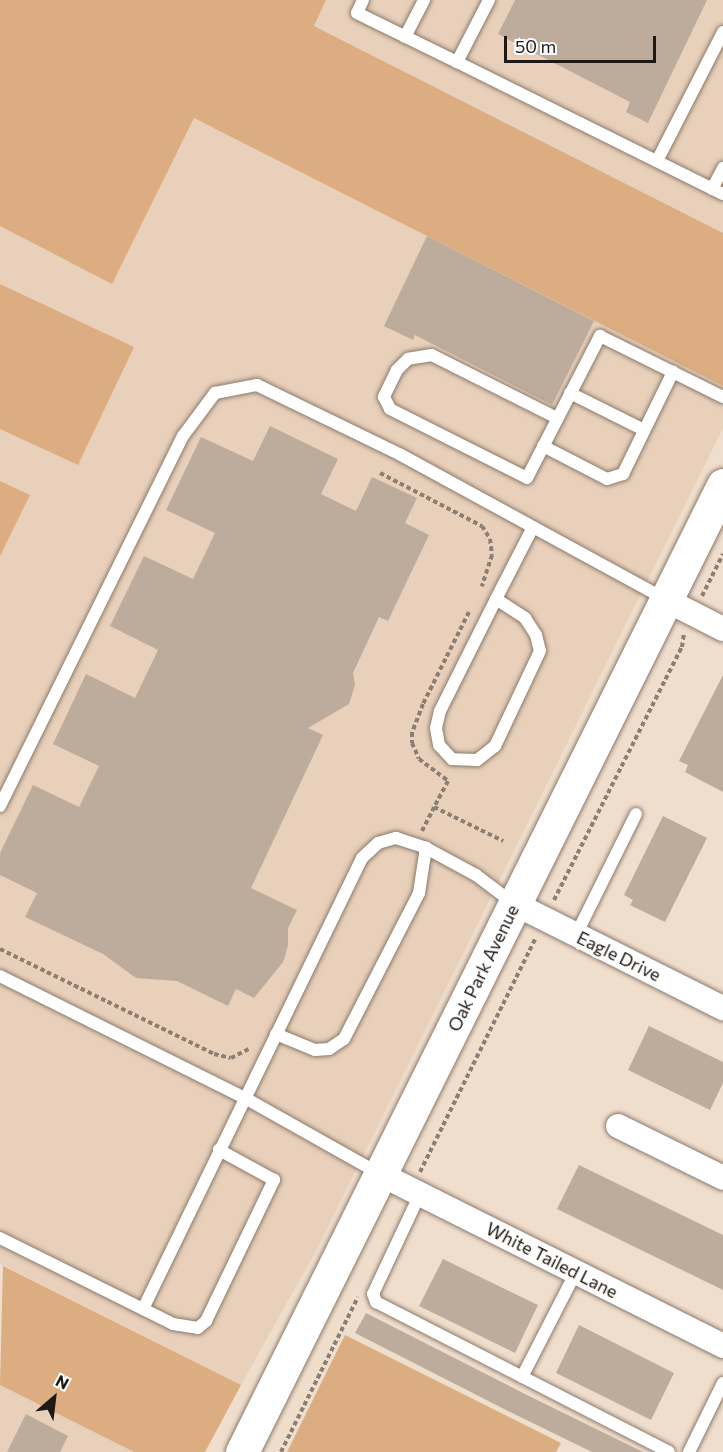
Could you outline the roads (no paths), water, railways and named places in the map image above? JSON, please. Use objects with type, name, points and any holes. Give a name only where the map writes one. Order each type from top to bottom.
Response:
[{"type":"street","name":"Oak Park Avenue","points":[[242,1452],[514,904],[680,607],[723,485]]},
{"type":"street","points":[[680,607],[723,629]]},
{"type":"street","name":"Eagle Drive","points":[[514,904],[723,1008]]},
{"type":"street","points":[[618,1126],[723,1178]]},
{"type":"street","name":"White Tailed Lane","points":[[380,1174],[723,1346]]},
{"type":"lane","points":[[363,0],[357,13],[718,191],[723,168]]},
{"type":"lane","points":[[405,37],[424,0]]},
{"type":"lane","points":[[457,62],[489,0]]},
{"type":"lane","points":[[657,161],[723,32]]},
{"type":"lane","points":[[557,418],[432,355],[408,359],[397,369],[384,397],[390,409],[527,478],[600,336],[723,396]]},
{"type":"lane","points":[[543,446],[607,479],[615,478],[622,474],[673,372]]},
{"type":"lane","points":[[0,806],[183,436],[215,393],[257,385],[401,454],[531,529],[680,607]]},
{"type":"lane","points":[[570,393],[644,430]]},
{"type":"lane","points":[[496,600],[525,618],[536,636],[540,651],[495,746],[477,760],[452,759],[438,745],[436,728],[440,711],[531,529]]},
{"type":"lane","points":[[576,935],[636,814]]},
{"type":"lane","points":[[142,1309],[362,858],[378,843],[396,838],[426,848],[476,875],[514,904]]},
{"type":"lane","points":[[276,1034],[315,1050],[329,1049],[344,1039],[419,893],[426,848]]},
{"type":"lane","points":[[0,976],[245,1098],[380,1174]]},
{"type":"lane","points":[[0,1238],[142,1309],[184,1327],[198,1328],[206,1321],[274,1180],[219,1150]]},
{"type":"lane","points":[[416,1192],[372,1294],[376,1302],[669,1452]]},
{"type":"lane","points":[[522,1377],[576,1272]]},
{"type":"lane","points":[[688,1452],[723,1383]]}]
